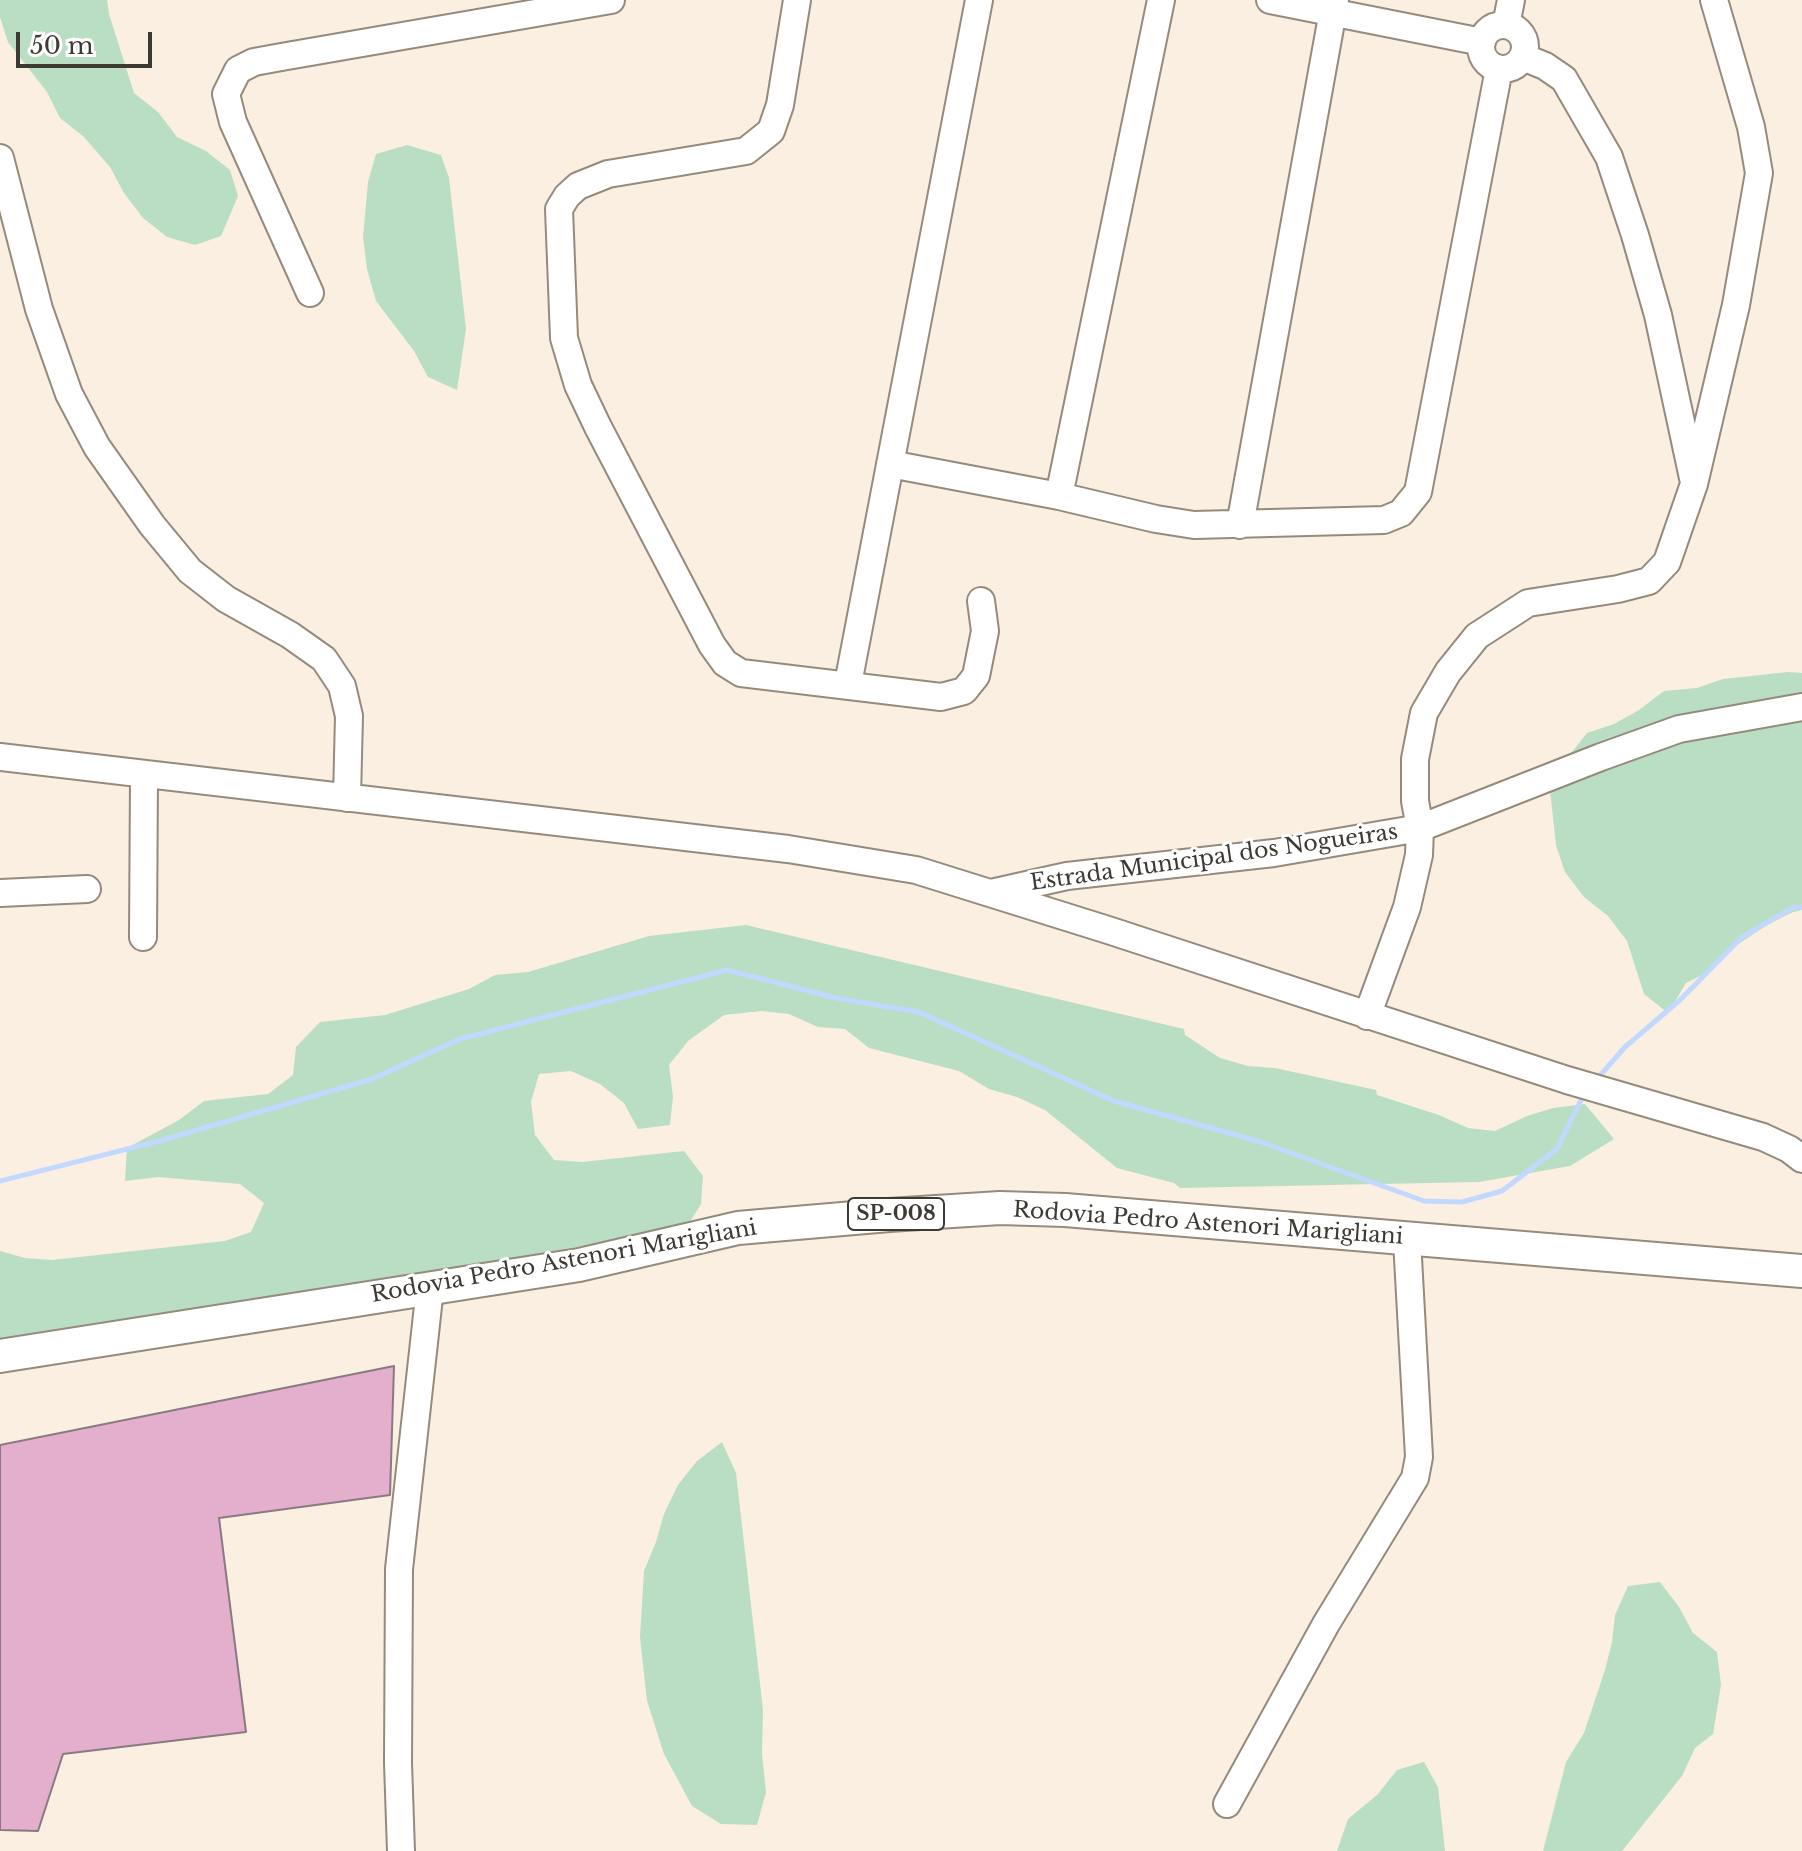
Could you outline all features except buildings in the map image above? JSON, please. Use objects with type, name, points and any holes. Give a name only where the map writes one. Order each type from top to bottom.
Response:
[{"type":"main road","name":"Rodovia Pedro Astenori Marigliani","points":[[0,1356],[579,1265],[738,1228],[1000,1208],[1065,1210],[1802,1271]]},
{"type":"street","points":[[310,293],[233,122],[226,94],[238,70],[254,62],[611,0]]},
{"type":"street","points":[[797,0],[780,105],[771,131],[746,151],[608,174],[578,186],[559,209],[564,338],[578,385],[712,645],[725,663],[741,673],[941,697],[964,691],[976,676],[985,631],[981,601]]},
{"type":"street","points":[[848,684],[979,0]]},
{"type":"street","points":[[1059,496],[1161,0]]},
{"type":"street","points":[[1270,0],[1334,7],[1482,42]]},
{"type":"street","points":[[1367,1016],[1407,907],[1419,855],[1415,759],[1424,713],[1448,672],[1477,636],[1528,603],[1649,581],[1667,562],[1694,484],[1736,305],[1759,173],[1751,127],[1714,0]]},
{"type":"street","points":[[1240,525],[1334,7]]},
{"type":"street","points":[[1508,12],[1523,36],[1525,46],[1523,57],[1517,64],[1508,69],[1499,69],[1488,63],[1482,53],[1482,42],[1508,12]]},
{"type":"street","points":[[1523,57],[1545,66],[1564,79],[1609,157],[1658,315],[1694,484]]},
{"type":"street","points":[[890,464],[1194,525],[1384,520],[1401,513],[1418,492],[1499,69]]},
{"type":"street","points":[[0,158],[39,309],[69,394],[97,447],[152,525],[190,571],[226,599],[290,635],[324,659],[342,686],[349,716],[347,798]]},
{"type":"street","name":"Estrada Municipal dos Nogueiras","points":[[990,893],[1067,876],[1274,853],[1420,828],[1679,729],[1802,707]]},
{"type":"street","points":[[0,757],[788,849],[916,870],[1567,1080],[1763,1137],[1802,1159]]},
{"type":"street","points":[[143,937],[144,776]]},
{"type":"street","points":[[0,893],[87,889]]},
{"type":"street","points":[[1227,1804],[1326,1624],[1415,1478],[1419,1457],[1407,1240]]},
{"type":"street","points":[[401,1851],[399,1569],[430,1288]]},
{"type":"green space","points":[[0,0],[107,0],[134,93],[158,112],[177,137],[206,151],[230,170],[238,196],[221,236],[195,245],[167,237],[143,218],[110,167],[84,137],[60,118],[47,92],[8,42],[0,17]]},
{"type":"green space","points":[[407,145],[441,155],[449,178],[466,329],[457,390],[428,377],[414,351],[376,301],[367,269],[363,237],[368,182],[376,154]]},
{"type":"green space","points":[[1802,673],[1802,910],[1767,925],[1737,945],[1712,970],[1686,983],[1668,1013],[1644,994],[1627,941],[1608,916],[1584,897],[1565,872],[1556,845],[1549,781],[1587,733],[1614,724],[1664,691],[1697,688],[1723,679]]},
{"type":"green space","points":[[746,925],[1184,1029],[1185,1035],[1220,1058],[1376,1090],[1377,1095],[1468,1128],[1495,1131],[1553,1108],[1585,1104],[1614,1139],[1570,1166],[1479,1182],[1180,1188],[1174,1183],[1117,1168],[1045,1110],[989,1089],[959,1071],[869,1048],[845,1029],[818,1027],[789,1014],[761,1011],[724,1015],[688,1041],[669,1065],[673,1097],[670,1125],[638,1129],[624,1103],[600,1084],[571,1071],[539,1074],[531,1102],[535,1135],[554,1160],[582,1162],[684,1151],[703,1176],[701,1204],[683,1233],[612,1241],[0,1346],[0,1251],[25,1258],[52,1260],[225,1241],[251,1232],[264,1203],[240,1184],[158,1177],[125,1181],[127,1148],[179,1120],[204,1101],[268,1094],[293,1075],[296,1047],[320,1022],[385,1015],[469,989],[495,975],[528,972],[649,936]]},
{"type":"green space","points":[[722,1442],[736,1473],[763,1710],[762,1754],[766,1792],[757,1825],[721,1824],[692,1806],[664,1754],[647,1701],[640,1637],[644,1571],[664,1514],[678,1485],[697,1461]]},
{"type":"green space","points":[[1660,1582],[1693,1633],[1717,1652],[1721,1685],[1713,1734],[1695,1748],[1682,1776],[1622,1851],[1543,1851],[1566,1762],[1584,1733],[1605,1670],[1615,1615],[1628,1586]]},
{"type":"green space","points":[[1424,1762],[1438,1787],[1445,1851],[1337,1851],[1348,1819],[1378,1794],[1397,1770]]},
{"type":"waterway","points":[[1597,1079],[1625,1047],[1680,1000],[1742,937],[1794,907],[1802,907]]},
{"type":"waterway","points":[[0,1181],[163,1140],[372,1079],[460,1039],[727,970],[836,998],[919,1012],[1114,1101],[1261,1142],[1424,1201],[1462,1202],[1502,1191],[1557,1149],[1585,1092]]}]
